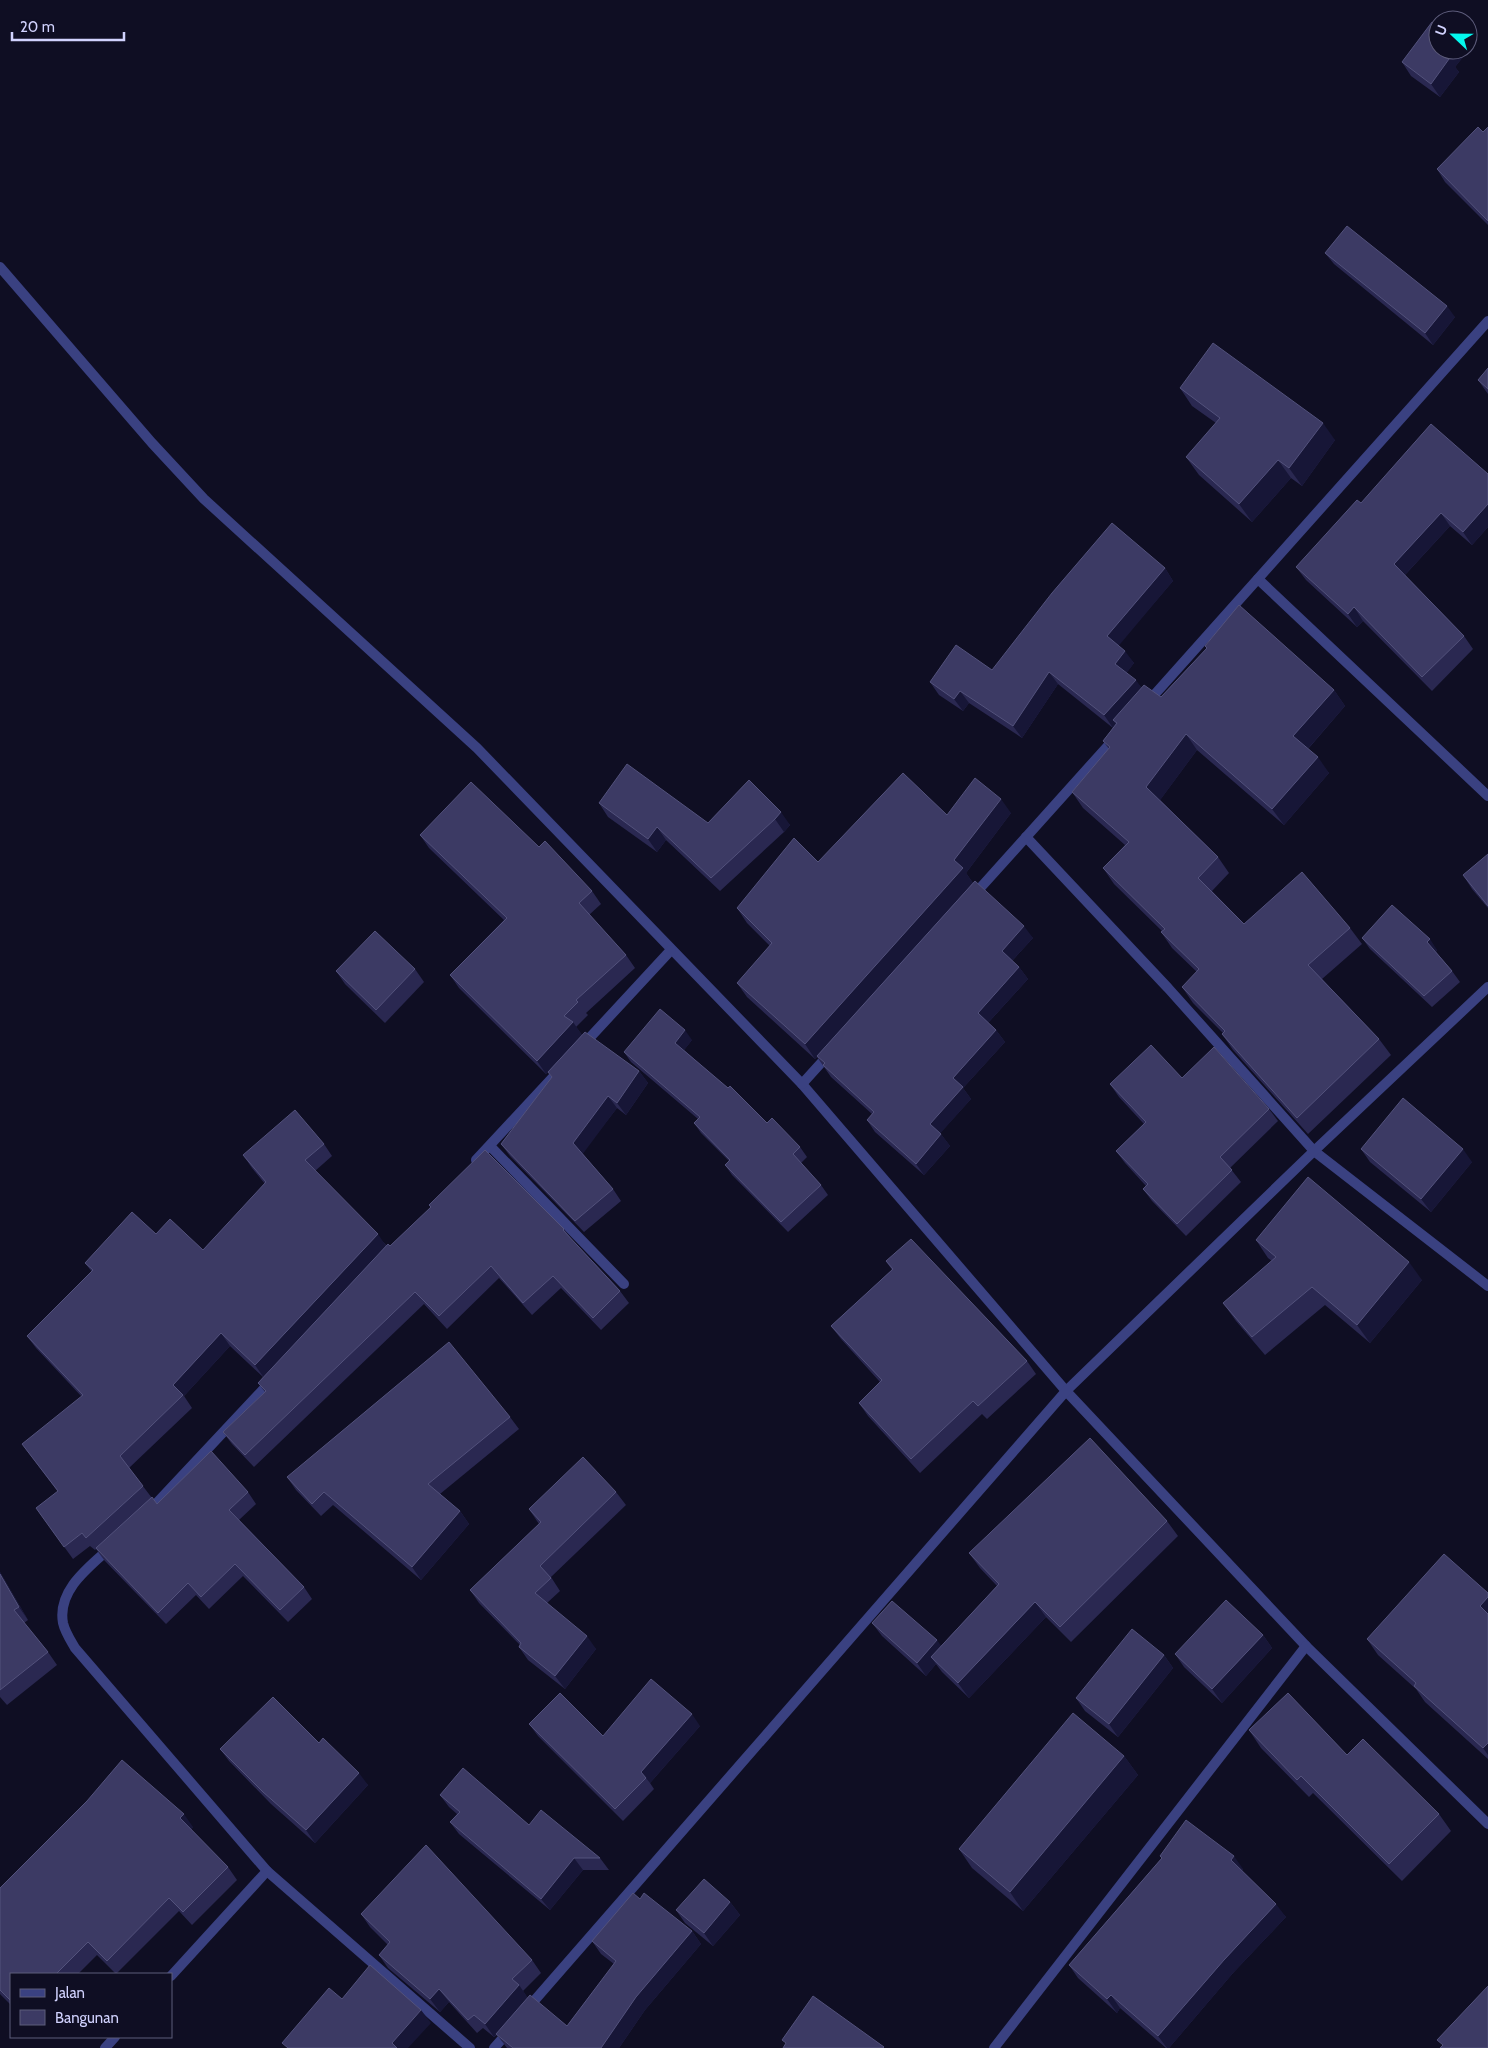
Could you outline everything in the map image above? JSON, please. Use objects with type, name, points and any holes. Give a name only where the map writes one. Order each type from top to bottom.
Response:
[{"type":"street","points":[[0,266],[90,368],[152,443],[204,498],[477,748],[670,950],[802,1084],[1066,1391],[1306,1646],[1488,1824]]},
{"type":"street","points":[[1139,712],[1488,321]]},
{"type":"street","points":[[1258,579],[1488,796]]},
{"type":"street","points":[[967,902],[1125,726]]},
{"type":"street","points":[[1026,837],[1168,988],[1314,1151],[1488,1286]]},
{"type":"street","points":[[577,1052],[670,950]]},
{"type":"street","points":[[494,2048],[1066,1391],[1314,1151],[1488,987]]},
{"type":"street","points":[[802,1084],[835,1048]]},
{"type":"street","points":[[470,1168],[563,1066]]},
{"type":"street","points":[[490,1146],[624,1284]]},
{"type":"street","points":[[146,1513],[281,1370]]},
{"type":"street","points":[[119,1539],[77,1578],[62,1605],[63,1624],[75,1648],[267,1871],[470,2048]]},
{"type":"street","points":[[994,2048],[1306,1646]]},
{"type":"street","points":[[172,1975],[267,1871]]},
{"type":"street","points":[[105,2048],[115,2038]]},
{"type":"building","points":[[1428,27],[1428,60],[1448,60],[1431,84],[1402,62]]},
{"type":"building","points":[[1478,127],[1483,132],[1488,127],[1488,221],[1437,169]]},
{"type":"building","points":[[1347,226],[1447,306],[1425,333],[1325,253]]},
{"type":"building","points":[[1213,343],[1323,423],[1289,468],[1278,460],[1239,504],[1186,457],[1220,418],[1180,388]]},
{"type":"building","points":[[1488,368],[1488,389],[1478,380]]},
{"type":"building","points":[[1431,424],[1488,474],[1488,504],[1463,532],[1441,513],[1394,564],[1464,636],[1422,677],[1354,607],[1348,614],[1296,567],[1357,500],[1361,503]]},
{"type":"building","points":[[1112,523],[1165,568],[1107,636],[1125,651],[1115,664],[1136,680],[1104,715],[1049,672],[1013,726],[960,691],[954,699],[930,682],[956,645],[992,670],[1052,593]]},
{"type":"building","points":[[1239,605],[1334,690],[1293,736],[1318,757],[1272,809],[1186,734],[1146,787],[1218,857],[1198,878],[1244,924],[1302,872],[1350,928],[1308,965],[1379,1039],[1297,1118],[1222,1034],[1225,1031],[1182,987],[1199,969],[1161,932],[1165,929],[1103,868],[1129,842],[1072,792],[1110,747],[1103,741],[1117,723],[1113,720],[1144,685],[1161,697],[1207,648],[1205,646]]},
{"type":"building","points":[[627,764],[708,823],[749,780],[781,812],[711,878],[657,827],[648,839],[599,803]]},
{"type":"building","points":[[903,773],[947,815],[975,778],[1001,799],[954,860],[963,868],[805,1044],[737,983],[772,943],[737,908],[794,838],[818,862]]},
{"type":"building","points":[[471,782],[539,847],[545,841],[592,891],[579,903],[626,955],[576,1000],[578,1002],[564,1016],[573,1022],[537,1061],[450,975],[507,918],[420,835]]},
{"type":"building","points":[[1488,854],[1488,906],[1463,875]]},
{"type":"building","points":[[975,881],[1024,926],[1002,951],[1019,967],[978,1013],[996,1030],[953,1078],[963,1087],[930,1124],[941,1134],[916,1164],[867,1120],[874,1112],[823,1065],[825,1063],[817,1056]]},
{"type":"building","points":[[1392,905],[1430,939],[1427,942],[1452,971],[1424,996],[1362,938]]},
{"type":"building","points":[[375,931],[415,969],[376,1010],[336,971]]},
{"type":"building","points":[[660,1009],[685,1030],[675,1043],[728,1088],[730,1086],[767,1123],[772,1118],[800,1147],[793,1154],[821,1185],[781,1222],[725,1165],[730,1160],[694,1123],[700,1117],[624,1052]]},
{"type":"building","points":[[585,1032],[639,1071],[617,1103],[608,1096],[573,1143],[613,1189],[575,1221],[501,1144],[552,1077],[548,1072]]},
{"type":"building","points":[[1151,1045],[1182,1078],[1214,1047],[1269,1109],[1220,1157],[1232,1170],[1177,1224],[1143,1189],[1148,1184],[1116,1151],[1146,1122],[1110,1084]]},
{"type":"building","points":[[1403,1098],[1463,1149],[1421,1199],[1361,1149]]},
{"type":"building","points":[[295,1110],[324,1144],[305,1160],[378,1234],[255,1365],[221,1333],[173,1385],[183,1395],[120,1456],[143,1486],[86,1538],[82,1533],[64,1547],[36,1508],[58,1491],[22,1444],[83,1395],[27,1336],[93,1270],[85,1263],[132,1212],[156,1234],[170,1219],[203,1250],[266,1182],[243,1155]]},
{"type":"building","points":[[485,1150],[564,1229],[620,1291],[593,1318],[553,1276],[523,1303],[491,1266],[439,1316],[415,1292],[245,1455],[223,1432],[266,1391],[258,1383],[388,1244],[390,1246],[431,1207],[429,1205]]},
{"type":"building","points":[[1308,1177],[1409,1262],[1357,1325],[1312,1287],[1252,1337],[1223,1303],[1276,1257],[1256,1240]]},
{"type":"building","points":[[911,1239],[1027,1361],[978,1406],[973,1401],[911,1459],[859,1403],[882,1380],[831,1326],[893,1269],[886,1261]]},
{"type":"building","points":[[449,1342],[510,1417],[428,1484],[460,1511],[412,1567],[324,1492],[312,1504],[287,1477]]},
{"type":"building","points":[[1090,1438],[1167,1521],[1060,1627],[1035,1602],[958,1683],[931,1657],[999,1584],[969,1553]]},
{"type":"building","points":[[211,1451],[248,1492],[229,1510],[304,1587],[280,1610],[235,1564],[201,1597],[188,1583],[158,1613],[96,1548],[152,1497],[157,1504]]},
{"type":"building","points":[[583,1457],[616,1492],[540,1566],[551,1578],[535,1593],[587,1636],[555,1676],[519,1647],[521,1643],[470,1590],[541,1522],[529,1509]]},
{"type":"building","points":[[1444,1554],[1488,1593],[1488,1597],[1480,1606],[1488,1614],[1488,1743],[1483,1748],[1414,1686],[1416,1683],[1367,1639]]},
{"type":"building","points":[[0,1574],[19,1607],[14,1610],[48,1652],[0,1690]]},
{"type":"building","points":[[1226,1600],[1263,1635],[1212,1689],[1175,1654]]},
{"type":"building","points":[[892,1601],[937,1640],[917,1663],[872,1623]]},
{"type":"building","points":[[1132,1629],[1164,1655],[1109,1724],[1076,1698]]},
{"type":"building","points":[[651,1679],[692,1714],[641,1772],[646,1778],[615,1809],[529,1724],[560,1693],[603,1736]]},
{"type":"building","points":[[1288,1693],[1347,1755],[1363,1739],[1439,1814],[1389,1864],[1301,1776],[1297,1780],[1249,1730]]},
{"type":"building","points":[[273,1697],[319,1743],[323,1738],[359,1773],[306,1830],[263,1792],[220,1749]]},
{"type":"building","points":[[1073,1713],[1124,1756],[1010,1892],[959,1849]]},
{"type":"building","points":[[122,1760],[184,1814],[180,1818],[228,1867],[183,1912],[169,1898],[107,1961],[88,1942],[57,1973],[10,1973],[10,2000],[0,1990],[0,1888],[87,1801]]},
{"type":"building","points":[[463,1768],[529,1825],[541,1810],[600,1858],[574,1858],[541,1899],[450,1822],[460,1812],[440,1795]]},
{"type":"building","points":[[1186,1820],[1234,1856],[1231,1860],[1276,1904],[1158,2036],[1111,1995],[1107,1999],[1069,1965],[1162,1858],[1160,1856]]},
{"type":"building","points":[[426,1845],[532,1960],[512,1979],[519,1985],[485,2024],[474,2015],[468,2020],[439,1989],[430,1999],[379,1955],[390,1942],[361,1914]]},
{"type":"building","points":[[704,1879],[730,1902],[704,1933],[676,1910]]},
{"type":"building","points":[[633,1893],[640,1899],[644,1893],[692,1931],[636,1997],[601,2048],[513,2048],[496,2034],[530,1995],[567,2026],[616,1961],[592,1941]]},
{"type":"building","points":[[370,1965],[421,2010],[392,2043],[397,2048],[288,2048],[282,2043],[329,1988],[342,1999]]},
{"type":"building","points":[[1488,1986],[1488,2048],[1440,2048],[1443,2045],[1437,2040]]},
{"type":"building","points":[[813,1996],[884,2047],[783,2048],[786,2043],[782,2040]]}]
